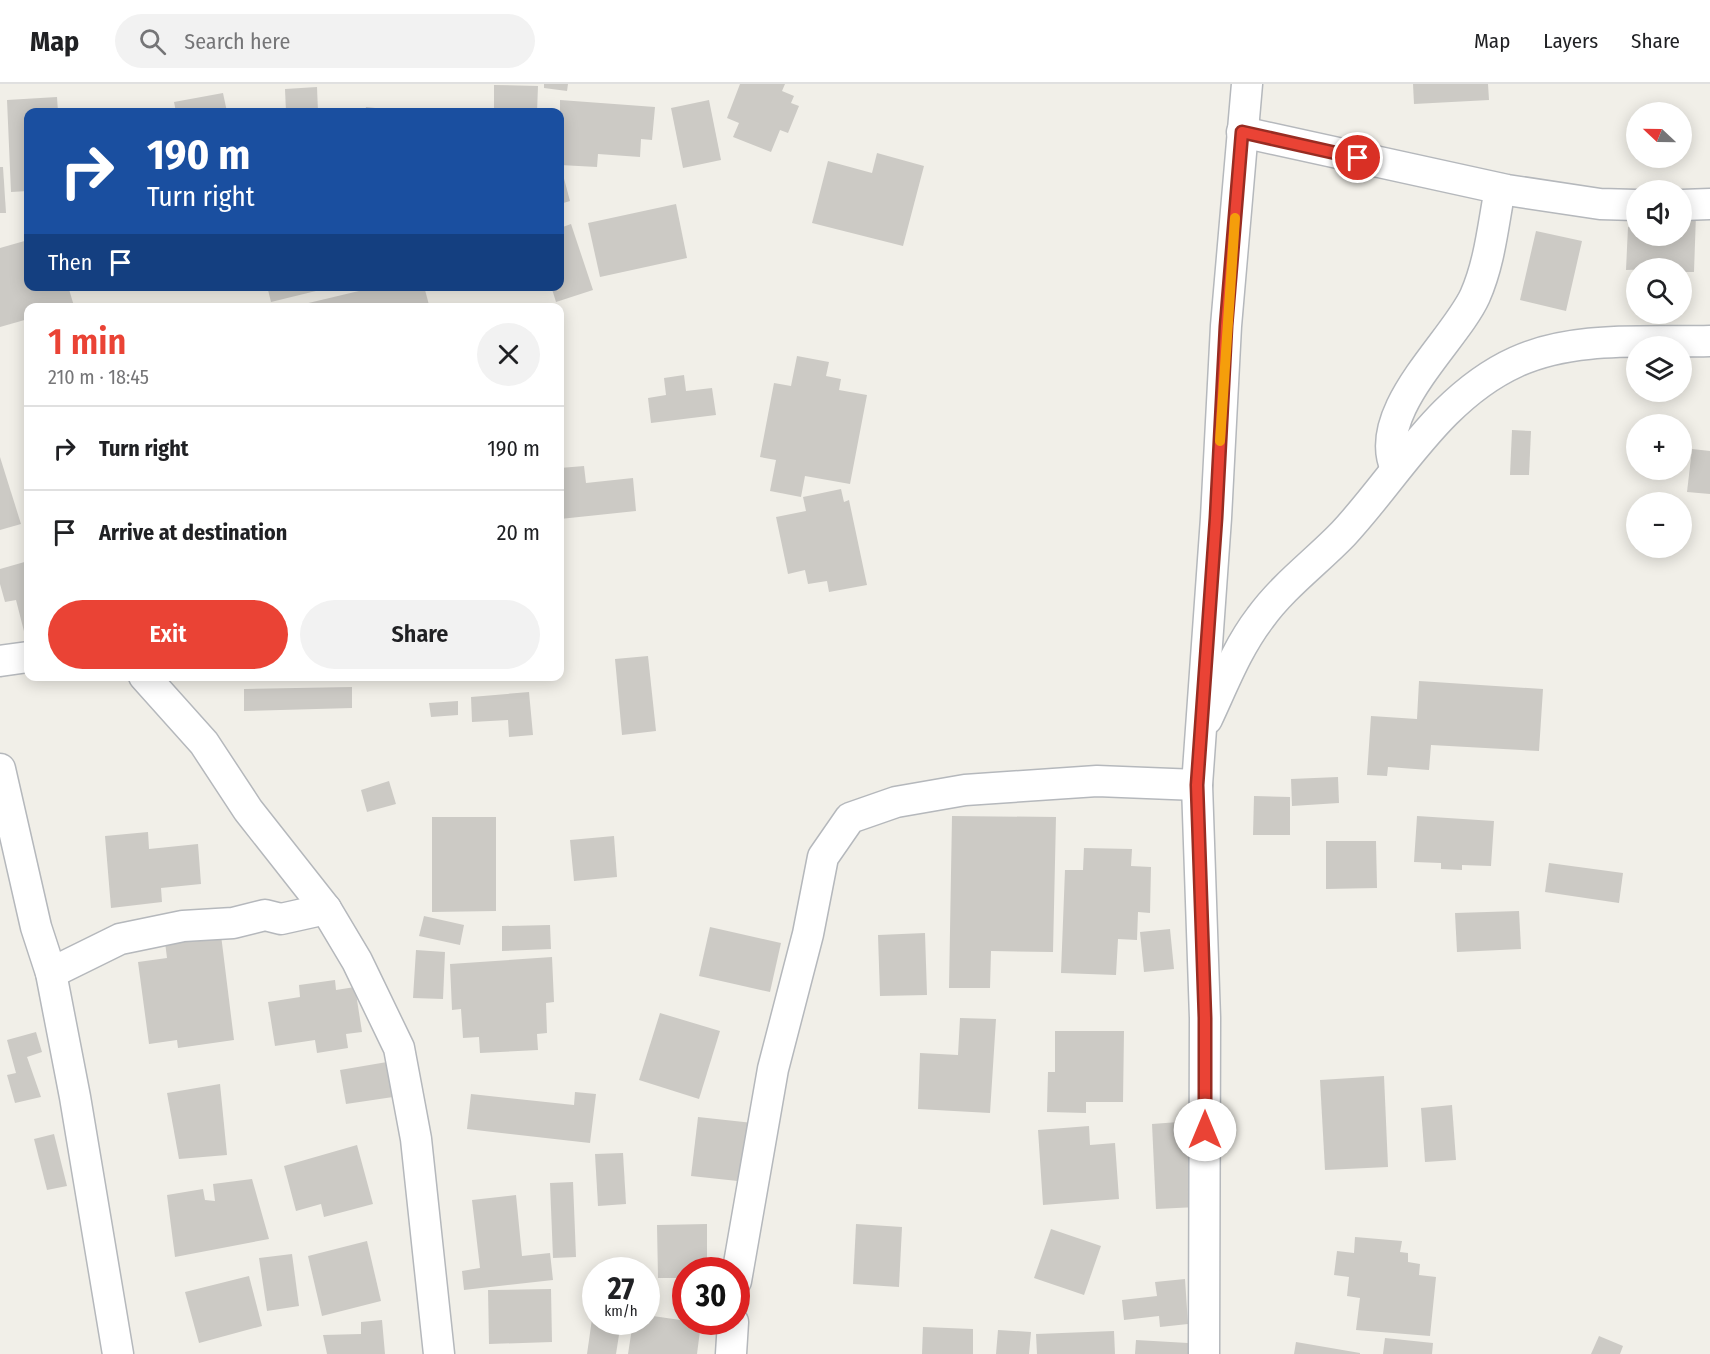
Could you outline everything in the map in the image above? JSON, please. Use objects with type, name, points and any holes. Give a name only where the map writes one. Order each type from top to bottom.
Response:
[{"type":"street","points":[[1204,1354],[1205,1018],[1197,785],[1216,518],[1226,326],[1247,84]]},
{"type":"street","points":[[1242,132],[1500,189],[1600,204],[1626,205]]},
{"type":"street","points":[[1396,469],[1390,449],[1401,411],[1419,374],[1450,335],[1475,296],[1488,260],[1500,189]]},
{"type":"street","points":[[1692,205],[1710,204]]},
{"type":"street","points":[[1200,732],[1236,658],[1259,618],[1343,533],[1437,421],[1472,390],[1516,362],[1566,348],[1603,344],[1710,341]]},
{"type":"street","points":[[0,661],[24,658]]},
{"type":"street","points":[[148,681],[204,743],[248,810],[326,909],[357,961],[399,1047],[416,1139],[438,1354]]},
{"type":"street","points":[[0,769],[36,927],[51,973],[75,1097],[118,1354]]},
{"type":"street","points":[[740,1257],[773,1069],[807,934],[823,857],[850,818],[896,802],[964,790],[1097,782],[1197,785]]},
{"type":"street","points":[[51,973],[120,939],[183,926],[233,923],[265,915],[281,919],[326,909]]},
{"type":"street","points":[[731,1354],[733,1335]]},
{"type":"building","points":[[544,84],[568,84],[567,91],[544,88]]},
{"type":"building","points":[[740,84],[785,84],[782,91],[794,96],[791,103],[799,106],[788,133],[780,130],[771,152],[733,137],[739,123],[727,118]]},
{"type":"building","points":[[1413,84],[1488,84],[1489,100],[1414,104]]},
{"type":"building","points":[[494,85],[538,86],[537,108],[494,108]]},
{"type":"building","points":[[317,87],[318,108],[286,108],[285,89]]},
{"type":"building","points":[[223,93],[226,108],[175,108],[174,102]]},
{"type":"building","points":[[57,97],[58,108],[24,108],[24,191],[11,192],[7,100]]},
{"type":"building","points":[[560,100],[655,107],[652,140],[641,139],[640,157],[598,154],[597,167],[564,165],[564,108],[560,108]]},
{"type":"building","points":[[709,100],[721,160],[683,168],[671,108]]},
{"type":"building","points":[[877,153],[924,166],[903,246],[812,223],[828,161],[872,173]]},
{"type":"building","points":[[0,167],[3,167],[6,213],[0,213]]},
{"type":"building","points":[[564,178],[570,201],[564,203]]},
{"type":"building","points":[[676,204],[687,258],[600,277],[588,223]]},
{"type":"building","points":[[1692,214],[1696,214],[1694,272],[1692,272],[1692,258],[1627,258],[1627,246],[1692,246]]},
{"type":"building","points":[[571,224],[593,290],[556,302],[553,291],[564,291],[564,227]]},
{"type":"building","points":[[1536,231],[1582,241],[1566,311],[1520,300]]},
{"type":"building","points":[[24,241],[24,291],[70,291],[73,303],[24,303],[24,320],[0,327],[0,248]]},
{"type":"building","points":[[268,291],[316,291],[271,302]]},
{"type":"building","points":[[359,291],[425,291],[428,303],[308,303]]},
{"type":"building","points":[[797,356],[829,362],[826,376],[841,379],[839,390],[867,395],[850,484],[805,476],[801,497],[770,491],[776,460],[760,457],[774,383],[791,386]]},
{"type":"building","points":[[684,375],[686,391],[712,388],[716,415],[651,423],[648,398],[666,395],[664,378]]},
{"type":"building","points":[[1512,430],[1531,431],[1529,475],[1510,475]]},
{"type":"building","points":[[1692,449],[1710,451],[1710,494],[1687,492],[1688,480],[1692,480]]},
{"type":"building","points":[[0,457],[21,524],[0,530]]},
{"type":"building","points":[[584,466],[586,483],[633,478],[636,511],[564,519],[564,468]]},
{"type":"building","points":[[841,489],[844,502],[849,500],[867,585],[829,592],[827,581],[808,584],[805,570],[788,574],[776,517],[806,511],[803,497]]},
{"type":"building","points":[[24,562],[24,631],[16,600],[5,602],[0,584],[0,569]]},
{"type":"building","points":[[648,656],[656,731],[622,735],[615,659]]},
{"type":"building","points":[[1419,681],[1543,689],[1539,751],[1431,745],[1429,770],[1388,767],[1387,776],[1367,775],[1371,716],[1417,719]]},
{"type":"building","points":[[352,687],[352,708],[244,711],[244,689]]},
{"type":"building","points":[[529,692],[533,735],[509,737],[508,720],[472,722],[471,697]]},
{"type":"building","points":[[458,701],[458,715],[431,717],[429,703]]},
{"type":"building","points":[[1338,777],[1339,803],[1292,806],[1291,779]]},
{"type":"building","points":[[389,781],[396,804],[367,812],[361,790]]},
{"type":"building","points":[[1254,796],[1290,797],[1290,835],[1253,835]]},
{"type":"building","points":[[952,816],[1056,817],[1053,952],[991,951],[990,988],[949,988]]},
{"type":"building","points":[[1417,816],[1494,821],[1491,866],[1462,865],[1462,870],[1441,869],[1441,863],[1414,862]]},
{"type":"building","points":[[432,817],[496,817],[496,911],[432,912]]},
{"type":"building","points":[[148,832],[149,849],[198,844],[201,884],[161,888],[162,902],[111,908],[105,836]]},
{"type":"building","points":[[614,836],[617,877],[574,881],[570,840]]},
{"type":"building","points":[[1326,841],[1376,841],[1377,888],[1326,889]]},
{"type":"building","points":[[1084,848],[1132,849],[1131,866],[1151,867],[1150,913],[1138,912],[1137,940],[1118,939],[1116,975],[1061,973],[1065,870],[1083,870]]},
{"type":"building","points":[[1549,863],[1623,873],[1619,903],[1545,892]]},
{"type":"building","points":[[1519,911],[1521,949],[1457,952],[1455,913]]},
{"type":"building","points":[[424,916],[464,925],[460,945],[419,936]]},
{"type":"building","points":[[550,925],[551,949],[502,951],[502,926]]},
{"type":"building","points":[[710,927],[781,943],[770,992],[699,976]]},
{"type":"building","points":[[1170,929],[1174,969],[1144,972],[1140,932]]},
{"type":"building","points":[[925,933],[927,995],[880,996],[878,935]]},
{"type":"building","points":[[221,935],[234,1040],[178,1048],[177,1040],[149,1044],[138,962],[167,958],[165,942]]},
{"type":"building","points":[[416,950],[445,952],[443,999],[413,998]]},
{"type":"building","points":[[552,957],[554,1002],[546,1003],[547,1033],[537,1034],[538,1050],[480,1053],[479,1037],[463,1038],[461,1009],[452,1010],[450,964]]},
{"type":"building","points":[[335,980],[336,990],[355,987],[362,1032],[346,1034],[348,1048],[317,1053],[315,1040],[275,1046],[268,1002],[300,997],[299,985]]},
{"type":"building","points":[[660,1013],[720,1031],[699,1099],[639,1080]]},
{"type":"building","points":[[960,1018],[996,1019],[990,1113],[918,1109],[920,1053],[958,1055]]},
{"type":"building","points":[[1055,1031],[1124,1031],[1123,1102],[1086,1102],[1086,1113],[1047,1112],[1048,1072],[1055,1072]]},
{"type":"building","points":[[36,1032],[42,1052],[27,1057],[41,1097],[15,1103],[7,1075],[16,1073],[7,1040]]},
{"type":"building","points":[[387,1062],[393,1097],[346,1104],[340,1070]]},
{"type":"building","points":[[1384,1076],[1388,1167],[1325,1170],[1320,1080]]},
{"type":"building","points":[[220,1084],[227,1155],[179,1159],[167,1093]]},
{"type":"building","points":[[575,1092],[596,1094],[590,1143],[467,1129],[471,1094],[574,1105]]},
{"type":"building","points":[[1452,1105],[1456,1160],[1425,1162],[1421,1108]]},
{"type":"building","points":[[698,1117],[753,1123],[747,1182],[691,1176]]},
{"type":"building","points":[[1192,1121],[1197,1207],[1156,1209],[1152,1124]]},
{"type":"building","points":[[1089,1126],[1090,1145],[1115,1143],[1119,1199],[1043,1205],[1038,1130]]},
{"type":"building","points":[[54,1134],[67,1186],[47,1190],[34,1139]]},
{"type":"building","points":[[357,1145],[373,1204],[324,1217],[321,1204],[296,1211],[284,1166]]},
{"type":"building","points":[[623,1153],[626,1204],[598,1206],[595,1154]]},
{"type":"building","points":[[252,1179],[269,1239],[175,1257],[167,1195],[203,1189],[205,1200],[215,1201],[213,1184]]},
{"type":"building","points":[[573,1182],[576,1257],[553,1258],[550,1183]]},
{"type":"building","points":[[516,1195],[522,1256],[550,1253],[553,1280],[464,1290],[462,1271],[480,1268],[472,1200]]},
{"type":"building","points":[[707,1224],[707,1257],[672,1257],[672,1278],[660,1278],[657,1225]]},
{"type":"building","points":[[856,1224],[902,1227],[899,1287],[853,1284]]},
{"type":"building","points":[[1051,1229],[1101,1246],[1084,1295],[1034,1278]]},
{"type":"building","points":[[1355,1237],[1402,1241],[1400,1252],[1408,1253],[1408,1262],[1420,1264],[1419,1275],[1436,1277],[1430,1336],[1356,1330],[1360,1298],[1347,1296],[1349,1277],[1334,1275],[1337,1251],[1354,1253]]},
{"type":"building","points":[[367,1241],[381,1301],[322,1316],[308,1256]]},
{"type":"building","points":[[292,1254],[299,1306],[267,1311],[259,1258]]},
{"type":"building","points":[[249,1276],[262,1326],[199,1343],[185,1292]]},
{"type":"building","points":[[1185,1279],[1188,1324],[1160,1327],[1159,1316],[1124,1320],[1122,1300],[1157,1296],[1155,1282]]},
{"type":"building","points":[[551,1289],[552,1342],[489,1344],[488,1290]]},
{"type":"building","points":[[660,1317],[672,1319],[672,1335],[699,1335],[697,1354],[628,1354],[631,1335],[660,1335]]},
{"type":"building","points":[[382,1320],[385,1354],[327,1354],[323,1335],[361,1334],[361,1322]]},
{"type":"building","points":[[923,1327],[973,1329],[973,1354],[922,1354]]},
{"type":"building","points":[[998,1330],[1031,1332],[1029,1354],[996,1354]]},
{"type":"building","points":[[1114,1331],[1115,1354],[1037,1354],[1036,1334]]},
{"type":"building","points":[[590,1335],[619,1335],[616,1354],[587,1354]]},
{"type":"building","points":[[1599,1336],[1623,1346],[1620,1354],[1591,1354]]},
{"type":"building","points":[[1385,1338],[1433,1343],[1432,1354],[1383,1354]]},
{"type":"building","points":[[1136,1340],[1188,1343],[1188,1354],[1135,1354]]},
{"type":"building","points":[[1296,1342],[1360,1353],[1360,1354],[1294,1354]]},
{"type":"slow traffic","points":[[1220,441],[1235,218]]},
{"type":"route","points":[[1205,1130],[1205,1018],[1197,785],[1216,518],[1226,326],[1242,132],[1358,158]]}]
